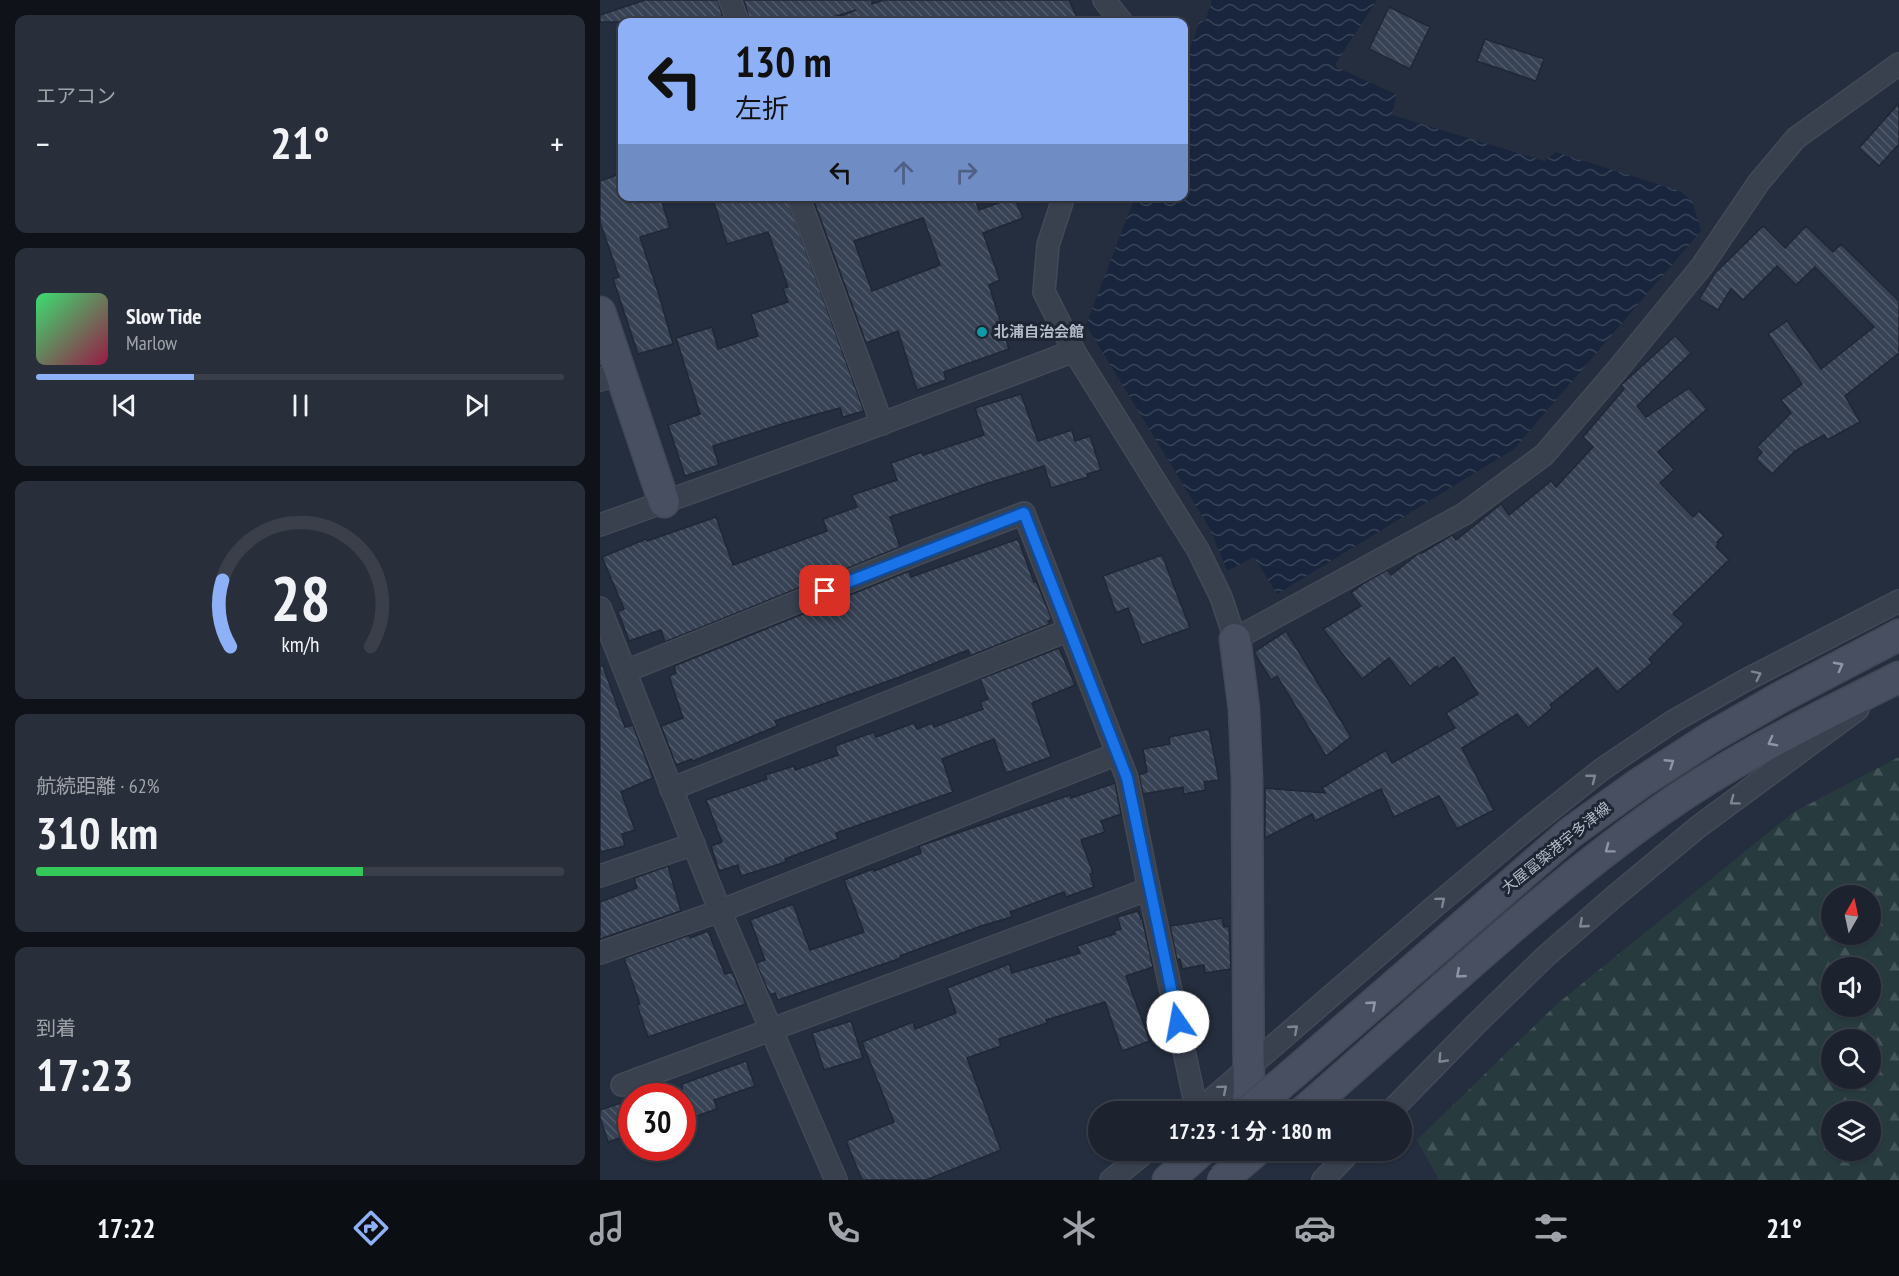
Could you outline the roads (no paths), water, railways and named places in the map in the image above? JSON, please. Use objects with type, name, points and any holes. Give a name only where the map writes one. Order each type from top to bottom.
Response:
[{"type":"main road","points":[[600,312],[610,376],[664,502]]},
{"type":"main road","name":"大屋冨築港宇多津線","points":[[1262,1101],[1495,897],[1588,820],[1711,737],[1899,635]]},
{"type":"main road","points":[[1235,639],[1244,710],[1247,780],[1249,1101]]},
{"type":"main road","points":[[1315,1101],[1521,920],[1592,861],[1662,810],[1738,760],[1899,678]]},
{"type":"main road","points":[[1168,1180],[1190,1161]]},
{"type":"main road","points":[[1222,1180],[1244,1161]]},
{"type":"main road","points":[[1248,1161],[1248,1180]]},
{"type":"street","points":[[730,0],[737,18]]},
{"type":"street","points":[[1104,0],[1119,18]]},
{"type":"street","points":[[1062,201],[1048,245],[1044,292],[1074,351],[1198,550],[1221,597],[1235,639],[1464,514],[1544,455],[1702,266],[1759,182],[1796,138],[1899,64]]},
{"type":"street","points":[[800,201],[882,424]]},
{"type":"street","points":[[600,525],[882,424],[1074,351]]},
{"type":"street","points":[[626,671],[1024,513],[1127,778],[1195,1101]]},
{"type":"street","points":[[1209,1101],[1442,900],[1601,770],[1683,716],[1744,681],[1899,601]]},
{"type":"street","points":[[600,608],[720,910],[836,1180]]},
{"type":"street","points":[[671,789],[1069,630]]},
{"type":"street","points":[[1401,1101],[1546,956],[1615,896],[1698,827],[1899,678]]},
{"type":"street","points":[[600,953],[720,910],[1117,754]]},
{"type":"street","points":[[600,876],[693,844]]},
{"type":"street","points":[[644,1083],[771,1030],[1149,889]]},
{"type":"street","points":[[1111,1180],[1134,1161]]},
{"type":"street","points":[[1323,1180],[1341,1161]]},
{"type":"water","points":[[1212,0],[1377,0],[1336,63],[1336,67],[1396,94],[1392,115],[1544,161],[1556,152],[1680,191],[1692,201],[1701,231],[1514,449],[1277,594],[1254,557],[1227,571],[1210,529],[1086,325],[1133,201],[1188,201],[1188,54],[1200,20],[1205,22]]},
{"type":"place","name":"北浦自治会館","points":[[982,332]]}]
